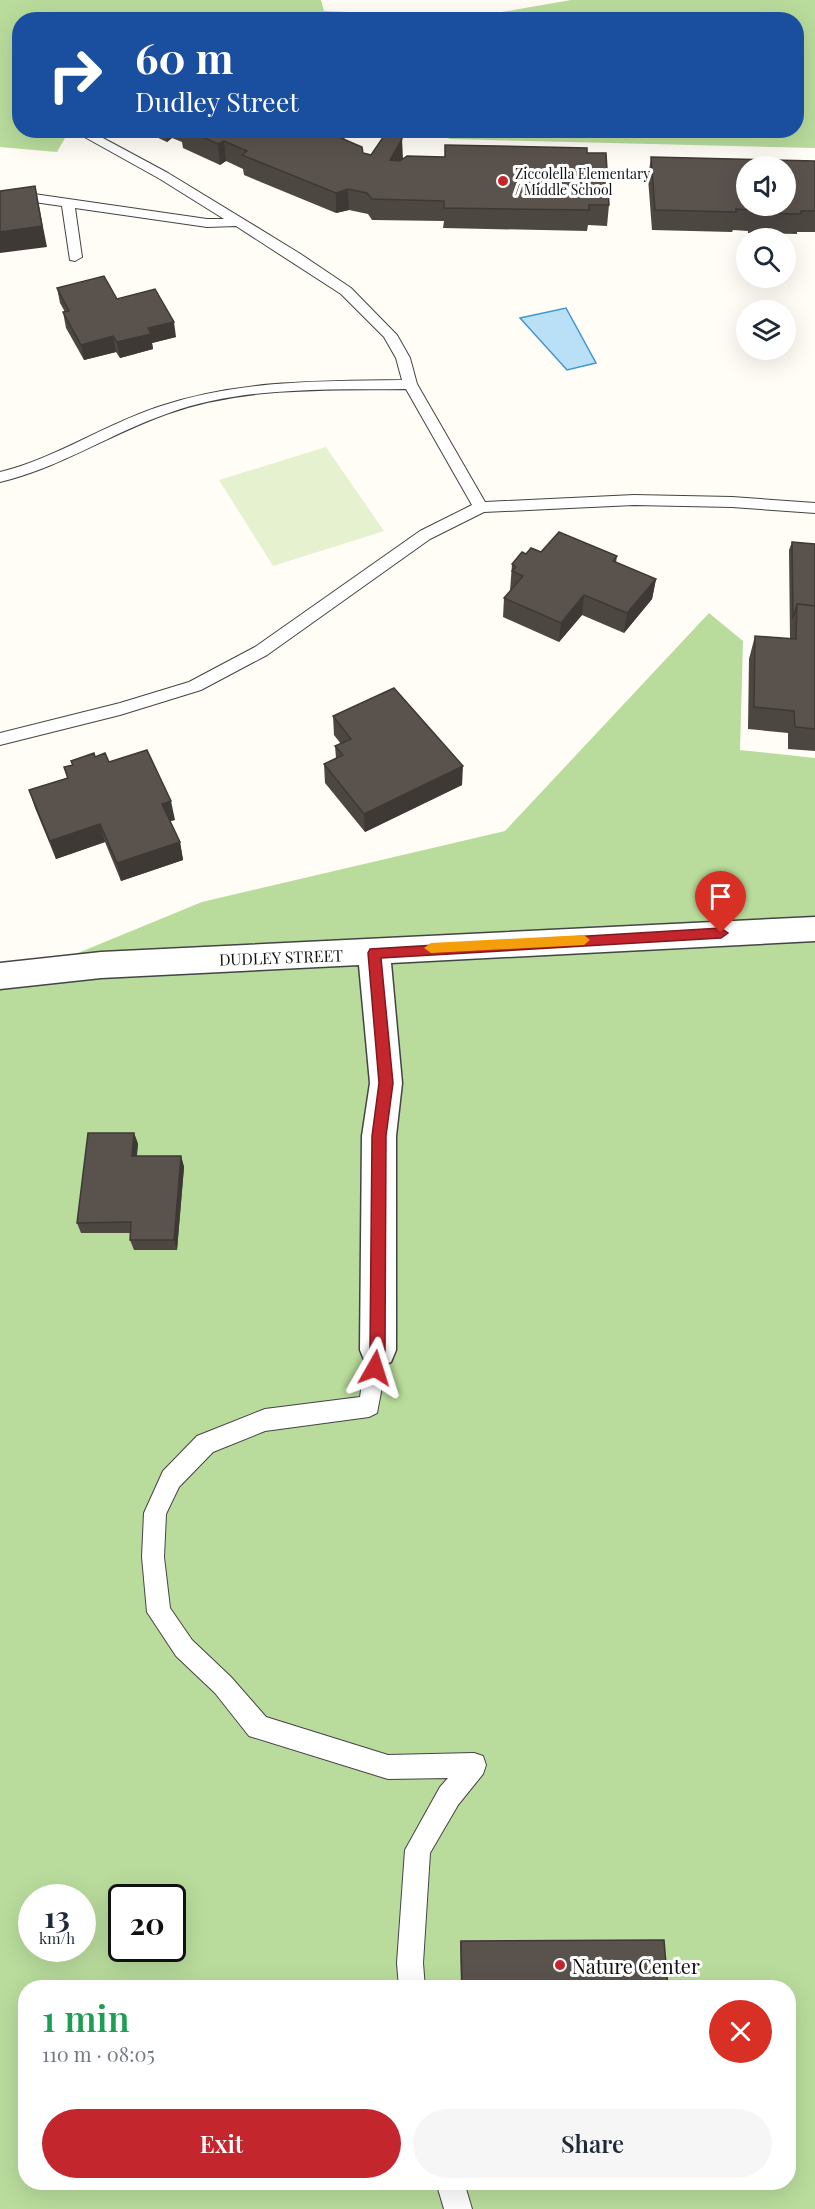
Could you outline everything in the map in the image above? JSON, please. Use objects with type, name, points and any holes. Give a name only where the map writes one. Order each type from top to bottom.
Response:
[{"type":"street","name":"DUDLEY STREET","points":[[0,976],[101,965],[815,929]]},
{"type":"street","points":[[374,953],[386,1083],[379,1136],[378,1350]]},
{"type":"lane","points":[[93,138],[164,176],[346,291],[390,335],[402,358],[410,384],[481,507]]},
{"type":"lane","points":[[0,199],[34,198],[207,223],[236,222]]},
{"type":"lane","points":[[68,203],[75,257]]},
{"type":"lane","points":[[0,477],[47,464],[133,421],[198,398],[263,390],[410,384]]},
{"type":"lane","points":[[0,739],[120,709],[195,686],[261,651],[425,535],[481,507],[634,500],[732,502],[815,508]]},
{"type":"lane","points":[[378,1350],[369,1406],[266,1420],[205,1444],[171,1479],[155,1513],[153,1557],[159,1612],[184,1648],[223,1685],[258,1727],[388,1767],[474,1765],[449,1796],[418,1850],[410,1963],[411,1980]]},
{"type":"lane","points":[[452,2190],[458,2209]]},
{"type":"green space","points":[[0,0],[321,0],[324,11],[349,12],[12,12],[12,138],[65,138],[57,152],[0,147]]},
{"type":"green space","points":[[571,0],[815,0],[815,148],[448,138],[804,138],[804,12],[502,12]]},
{"type":"green space","points":[[326,447],[384,531],[273,566],[219,480]]},
{"type":"green space","points":[[709,613],[743,641],[740,750],[815,758],[815,2209],[0,2209],[0,985],[202,902],[505,831]]},
{"type":"water","points":[[566,308],[596,363],[567,370],[520,318]]},
{"type":"building","points":[[205,138],[341,138],[362,147],[363,153],[371,155],[383,138],[402,138],[390,160],[400,161],[407,156],[445,157],[445,145],[587,148],[587,153],[606,153],[609,205],[589,205],[589,210],[444,208],[444,201],[372,199],[367,193],[348,189],[336,193],[242,155],[247,151],[224,141],[218,144]]},
{"type":"building","points":[[651,157],[736,159],[736,212],[655,210]]},
{"type":"building","points":[[796,161],[815,161],[815,211],[801,211],[801,214],[796,214]]},
{"type":"building","points":[[35,186],[42,226],[0,232],[0,191]]},
{"type":"building","points":[[104,276],[117,299],[155,289],[174,322],[148,328],[151,334],[117,342],[113,336],[81,345],[63,312],[69,311],[57,288]]},
{"type":"building","points":[[559,532],[617,556],[613,561],[656,579],[627,613],[584,595],[561,623],[504,598],[523,576],[512,571],[516,567],[512,564],[522,552],[526,554],[531,548],[541,552]]},
{"type":"building","points":[[792,542],[815,544],[815,606],[797,604],[793,619]]},
{"type":"building","points":[[797,604],[815,606],[815,729],[795,727],[794,711],[754,707],[755,636],[796,639]]},
{"type":"building","points":[[394,688],[463,766],[364,814],[324,764],[343,755],[335,746],[351,739],[333,716]]},
{"type":"building","points":[[147,750],[171,801],[162,804],[180,842],[117,863],[100,824],[50,841],[29,790],[68,778],[64,767],[73,765],[71,761],[94,753],[95,757],[105,753],[109,762]]},
{"type":"building","points":[[88,1133],[134,1133],[132,1156],[181,1156],[174,1240],[130,1240],[131,1222],[77,1223]]},
{"type":"building","name":"Nature Center","points":[[664,1940],[667,1980],[462,1980],[461,1941]]},
{"type":"slow traffic","points":[[431,948],[584,940]]},
{"type":"place","name":"Ziccolella Elementary / Middle School","points":[[503,181]]},
{"type":"place","name":"Nature Center","points":[[560,1965]]},
{"type":"route","points":[[375,1368],[378,1350],[379,1136],[386,1083],[374,953],[406,949],[721,933]]}]
